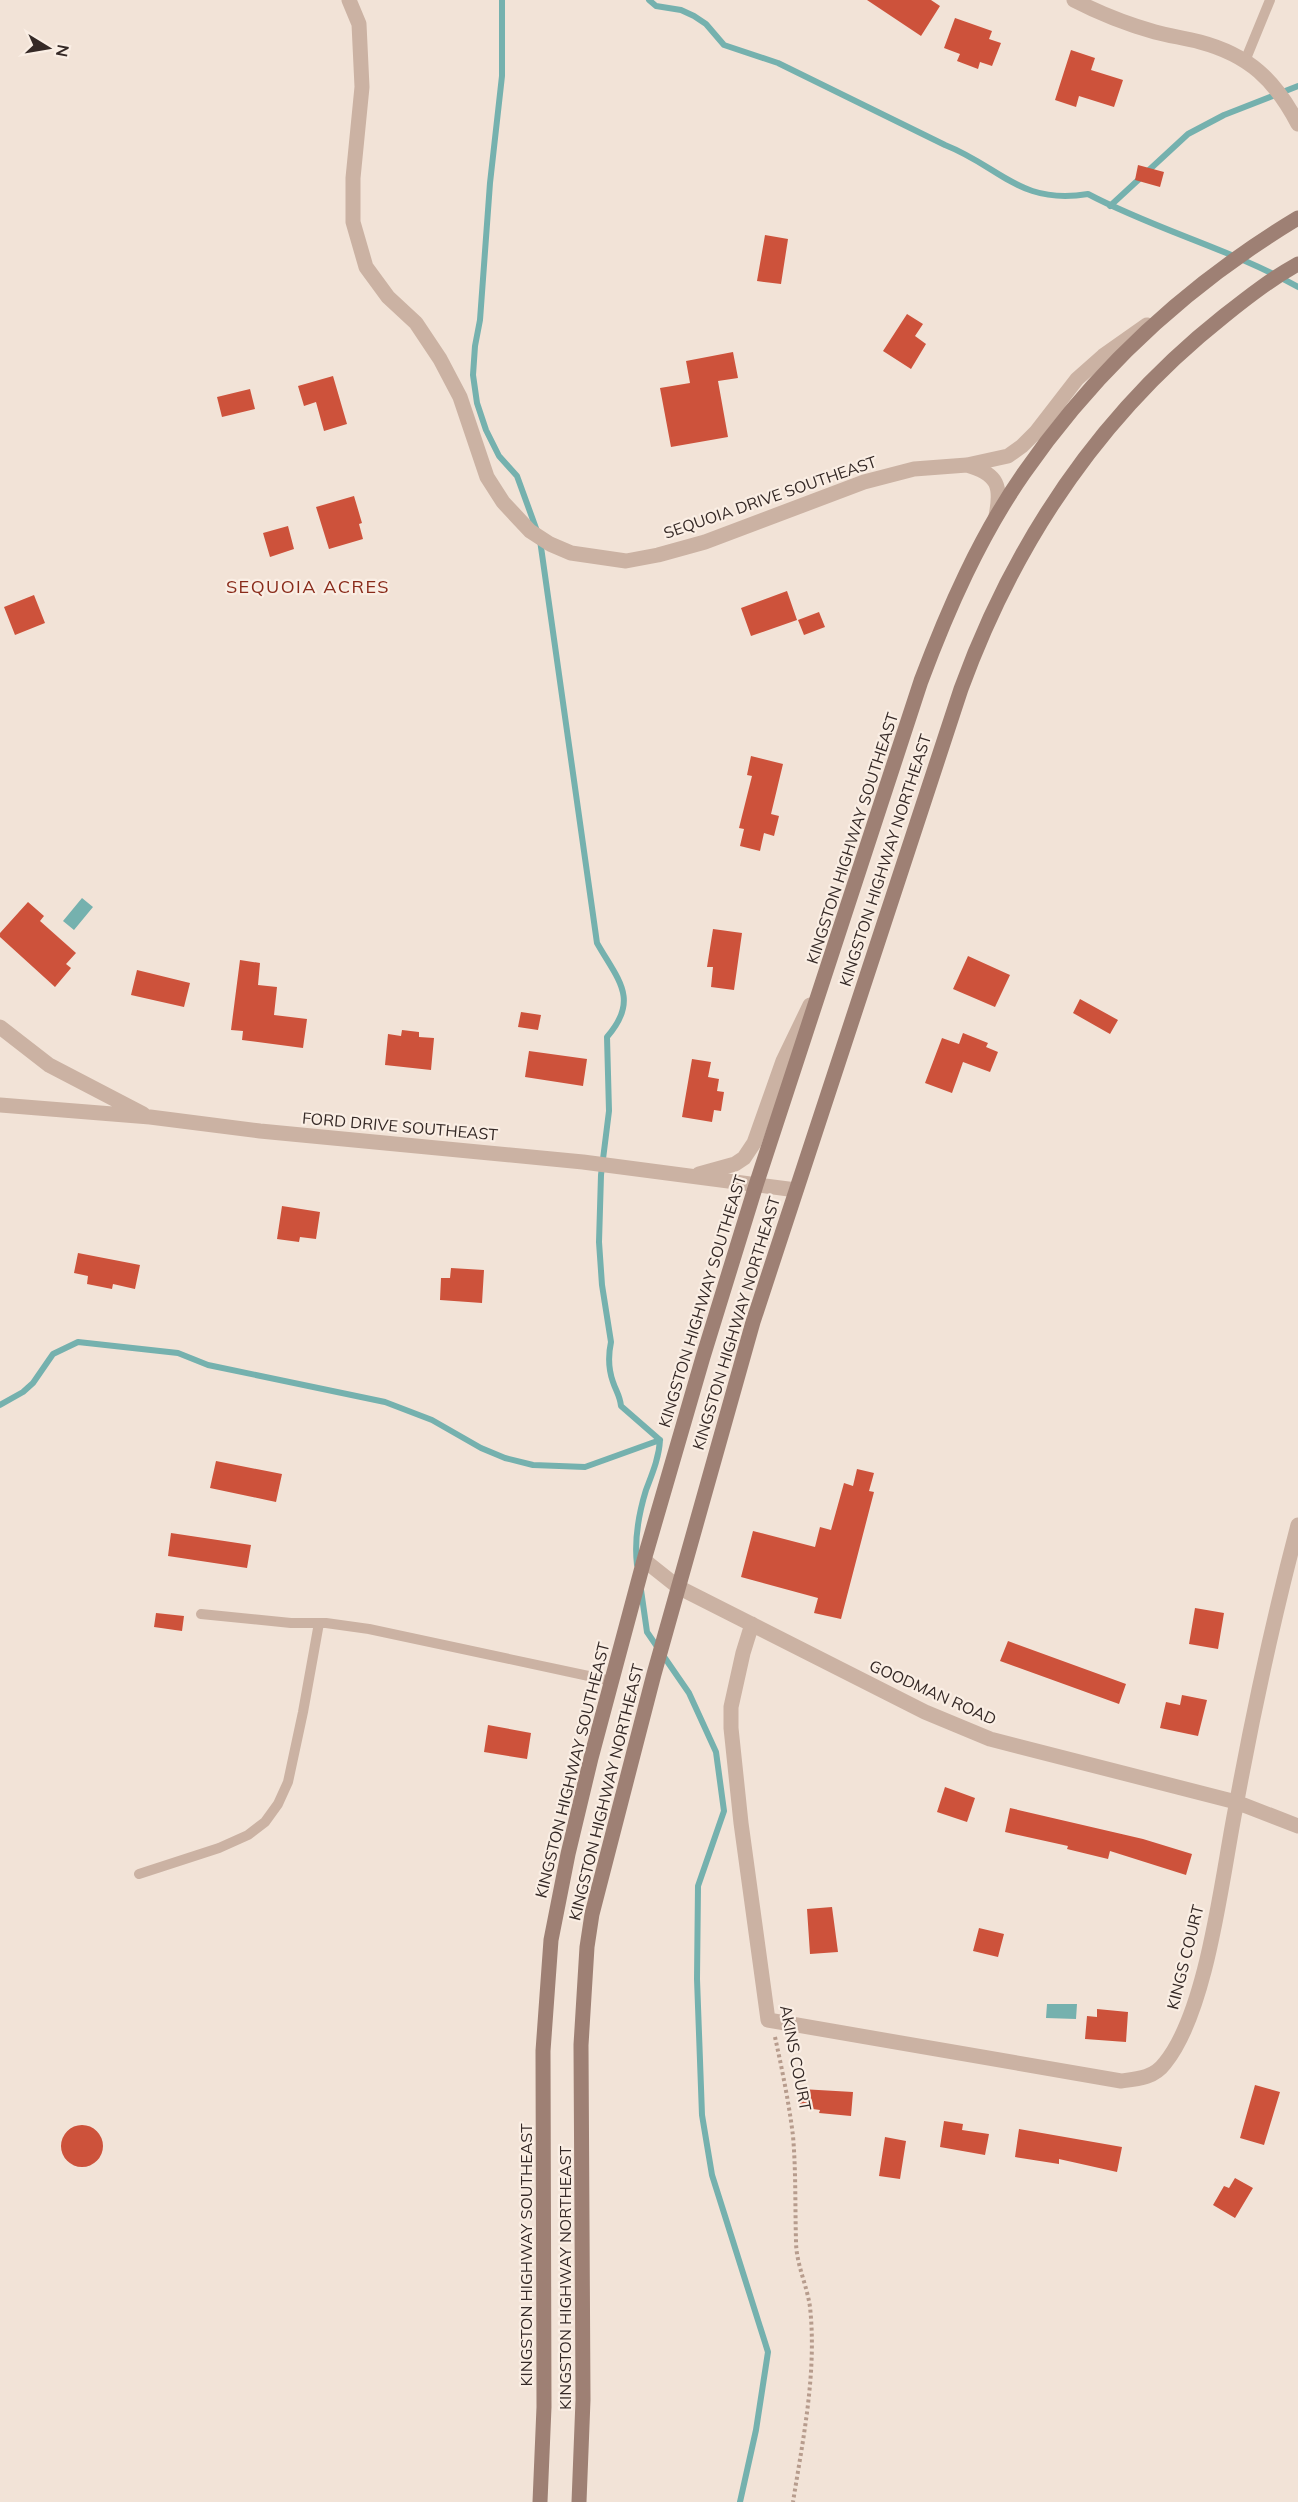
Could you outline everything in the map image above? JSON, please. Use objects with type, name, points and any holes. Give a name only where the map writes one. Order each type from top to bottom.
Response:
[{"type":"main road","name":"KINGSTON HIGHWAY SOUTHEAST","points":[[540,2502],[544,2407],[543,2051],[550,1940],[591,1758],[644,1560],[756,1185],[925,671],[950,609],[995,522],[1023,474],[1061,423],[1129,346],[1169,310],[1257,243],[1298,218]]},
{"type":"main road","name":"KINGSTON HIGHWAY NORTHEAST","points":[[579,2502],[584,2400],[581,2045],[587,1947],[604,1860],[750,1333],[961,689],[1000,597],[1033,533],[1069,478],[1131,402],[1187,345],[1272,279],[1298,264]]},
{"type":"street","name":"SEQUOIA DRIVE SOUTHEAST","points":[[349,0],[359,24],[362,53],[362,87],[351,196],[357,242],[366,267],[388,297],[416,323],[440,359],[460,397],[487,477],[503,502],[530,531],[550,544],[571,553],[626,561],[705,542],[864,482],[914,469],[967,465],[1008,456],[1022,446],[1077,380],[1103,356],[1169,310]]},
{"type":"street","points":[[1074,0],[1156,33],[1200,42],[1234,54],[1272,83],[1298,124]]},
{"type":"street","points":[[967,465],[981,469],[992,476],[998,488],[995,522]]},
{"type":"street","points":[[690,1177],[735,1164],[744,1158],[754,1143],[783,1061],[829,964]]},
{"type":"street","points":[[0,1028],[49,1065],[150,1118]]},
{"type":"street","name":"FORD DRIVE SOUTHEAST","points":[[0,1105],[583,1162],[796,1191]]},
{"type":"street","name":"KINGS COURT","points":[[768,2020],[1120,2081],[1148,2078],[1165,2065],[1190,2018],[1207,1955],[1236,1802],[1298,1525]]},
{"type":"street","name":"GOODMAN ROAD","points":[[644,1560],[678,1587],[925,1712],[990,1739],[1236,1802],[1298,1826]]},
{"type":"street","name":"AKINS COURT","points":[[752,1624],[731,1707],[731,1728],[741,1823],[768,2020]]},
{"type":"lane","points":[[1245,61],[1270,0]]},
{"type":"lane","points":[[201,1614],[369,1629],[612,1681]]},
{"type":"lane","points":[[139,1874],[219,1848],[248,1835],[265,1822],[278,1804],[288,1782],[319,1623]]},
{"type":"path","name":"AKINS COURT","points":[[768,2020],[775,2038],[792,2134],[796,2242],[799,2269],[810,2305],[811,2341],[807,2412],[793,2502]]},
{"type":"water","points":[[82,898],[93,907],[74,930],[63,921]]},
{"type":"water","points":[[1047,2004],[1077,2004],[1076,2019],[1046,2018]]},
{"type":"building","points":[[867,0],[931,0],[940,6],[921,36]]},
{"type":"building","points":[[955,18],[992,31],[989,39],[1001,43],[992,66],[980,62],[978,69],[957,61],[960,54],[944,48]]},
{"type":"building","points":[[1071,50],[1095,58],[1091,70],[1123,80],[1114,107],[1079,96],[1076,107],[1055,100]]},
{"type":"building","points":[[1138,165],[1164,172],[1160,187],[1135,180]]},
{"type":"building","points":[[765,235],[788,239],[781,284],[757,281]]},
{"type":"building","points":[[907,314],[923,324],[915,336],[926,344],[911,369],[883,351]]},
{"type":"building","points":[[733,352],[738,378],[718,381],[728,437],[671,447],[660,388],[690,383],[686,361]]},
{"type":"building","points":[[333,376],[347,424],[324,431],[316,402],[304,406],[298,386]]},
{"type":"building","points":[[250,389],[255,409],[222,417],[217,397]]},
{"type":"building","points":[[354,496],[362,523],[359,524],[363,539],[329,549],[316,507]]},
{"type":"building","points":[[288,526],[294,549],[270,557],[263,533]]},
{"type":"building","points":[[787,591],[797,620],[751,636],[741,608]]},
{"type":"building","points":[[34,595],[45,623],[15,635],[4,607]]},
{"type":"building","points":[[819,612],[825,627],[804,635],[798,620]]},
{"type":"building","points":[[751,756],[783,764],[771,814],[779,816],[774,836],[764,833],[760,851],[740,846],[744,829],[739,828],[752,776],[747,775]]},
{"type":"building","points":[[28,902],[44,916],[40,921],[76,953],[66,964],[71,968],[55,987],[0,937],[0,933]]},
{"type":"building","points":[[713,929],[742,933],[734,990],[711,987],[713,967],[707,967]]},
{"type":"building","points":[[968,956],[1010,975],[995,1007],[953,989]]},
{"type":"building","points":[[240,960],[260,963],[258,985],[277,987],[274,1015],[307,1019],[303,1048],[242,1040],[243,1031],[231,1030]]},
{"type":"building","points":[[137,970],[190,983],[184,1007],[131,995]]},
{"type":"building","points":[[1080,999],[1118,1020],[1110,1034],[1073,1013]]},
{"type":"building","points":[[521,1012],[541,1015],[538,1030],[518,1027]]},
{"type":"building","points":[[402,1030],[419,1032],[419,1037],[434,1038],[431,1070],[385,1065],[388,1034],[401,1036]]},
{"type":"building","points":[[963,1033],[988,1043],[986,1047],[998,1052],[990,1072],[963,1062],[952,1093],[925,1083],[942,1038],[959,1044]]},
{"type":"building","points":[[529,1051],[587,1059],[583,1086],[525,1077]]},
{"type":"building","points":[[692,1059],[711,1062],[708,1077],[719,1079],[717,1091],[724,1092],[721,1111],[714,1110],[712,1122],[682,1117]]},
{"type":"building","points":[[282,1206],[320,1212],[316,1239],[300,1237],[299,1242],[277,1239]]},
{"type":"building","points":[[78,1253],[140,1265],[135,1289],[113,1284],[112,1289],[87,1284],[88,1276],[74,1273]]},
{"type":"building","points":[[451,1268],[484,1270],[482,1303],[440,1300],[441,1278],[450,1278]]},
{"type":"building","points":[[216,1461],[282,1474],[276,1502],[210,1488]]},
{"type":"building","points":[[857,1469],[874,1473],[869,1491],[874,1492],[841,1619],[814,1613],[818,1598],[741,1577],[753,1531],[815,1547],[820,1527],[831,1530],[844,1483],[853,1486]]},
{"type":"building","points":[[171,1533],[251,1545],[247,1568],[168,1556]]},
{"type":"building","points":[[1195,1608],[1224,1613],[1218,1649],[1189,1644]]},
{"type":"building","points":[[156,1613],[184,1616],[182,1631],[154,1627]]},
{"type":"building","points":[[1008,1641],[1126,1684],[1119,1704],[1000,1661]]},
{"type":"building","points":[[1182,1695],[1207,1700],[1198,1736],[1160,1728],[1166,1702],[1180,1705]]},
{"type":"building","points":[[488,1725],[531,1733],[527,1759],[484,1752]]},
{"type":"building","points":[[945,1787],[975,1798],[967,1822],[937,1812]]},
{"type":"building","points":[[1010,1808],[1143,1839],[1192,1854],[1186,1875],[1110,1851],[1108,1859],[1067,1849],[1068,1846],[1005,1832]]},
{"type":"building","points":[[832,1907],[838,1952],[810,1954],[807,1909]]},
{"type":"building","points":[[979,1928],[1004,1934],[998,1957],[973,1951]]},
{"type":"building","points":[[1097,2009],[1128,2012],[1126,2042],[1085,2039],[1087,2016],[1097,2017]]},
{"type":"building","points":[[1255,2085],[1280,2092],[1264,2145],[1240,2138]]},
{"type":"building","points":[[801,2089],[853,2092],[851,2116],[819,2113],[820,2110],[798,2107]]},
{"type":"building","points":[[944,2121],[963,2124],[962,2130],[989,2134],[985,2155],[940,2147]]},
{"type":"building","points":[[82,2125],[90,2126],[97,2131],[102,2138],[102,2154],[97,2161],[90,2166],[82,2167],[74,2166],[67,2161],[62,2154],[61,2146],[62,2138],[67,2131],[74,2126]]},
{"type":"building","points":[[1019,2129],[1122,2147],[1117,2172],[1059,2159],[1059,2164],[1015,2157]]},
{"type":"building","points":[[885,2137],[906,2141],[900,2179],[879,2176]]},
{"type":"building","points":[[1235,2178],[1253,2188],[1235,2218],[1213,2205],[1224,2186],[1229,2188]]},
{"type":"waterway","points":[[502,0],[502,76],[473,375],[477,403],[486,430],[499,456],[517,476],[537,531]]},
{"type":"waterway","points":[[649,0],[656,6],[681,10],[694,16],[706,24],[724,45],[778,63],[964,154],[1027,189],[1064,196],[1088,194],[1246,262],[1298,287]]},
{"type":"waterway","points":[[1110,206],[1188,134],[1224,115],[1298,86]]},
{"type":"waterway","points":[[540,540],[597,943],[618,979],[624,1000],[617,1024],[607,1037],[609,1111],[601,1175],[599,1242],[602,1285],[611,1342],[609,1367],[621,1406],[660,1440]]},
{"type":"waterway","points":[[0,1405],[23,1392],[33,1383],[53,1354],[78,1342],[178,1353],[208,1365],[385,1402],[432,1420],[481,1448],[505,1458],[533,1465],[585,1467],[660,1440]]},
{"type":"waterway","points":[[637,1565],[636,1537],[639,1518],[657,1460],[660,1440]]},
{"type":"waterway","points":[[641,1590],[647,1632],[689,1693],[716,1752],[724,1811],[698,1886],[697,1979],[702,2115],[712,2175],[768,2352],[756,2430],[740,2502]]},
{"type":"district","name":"SEQUOIA ACRES","points":[[308,586]]}]
